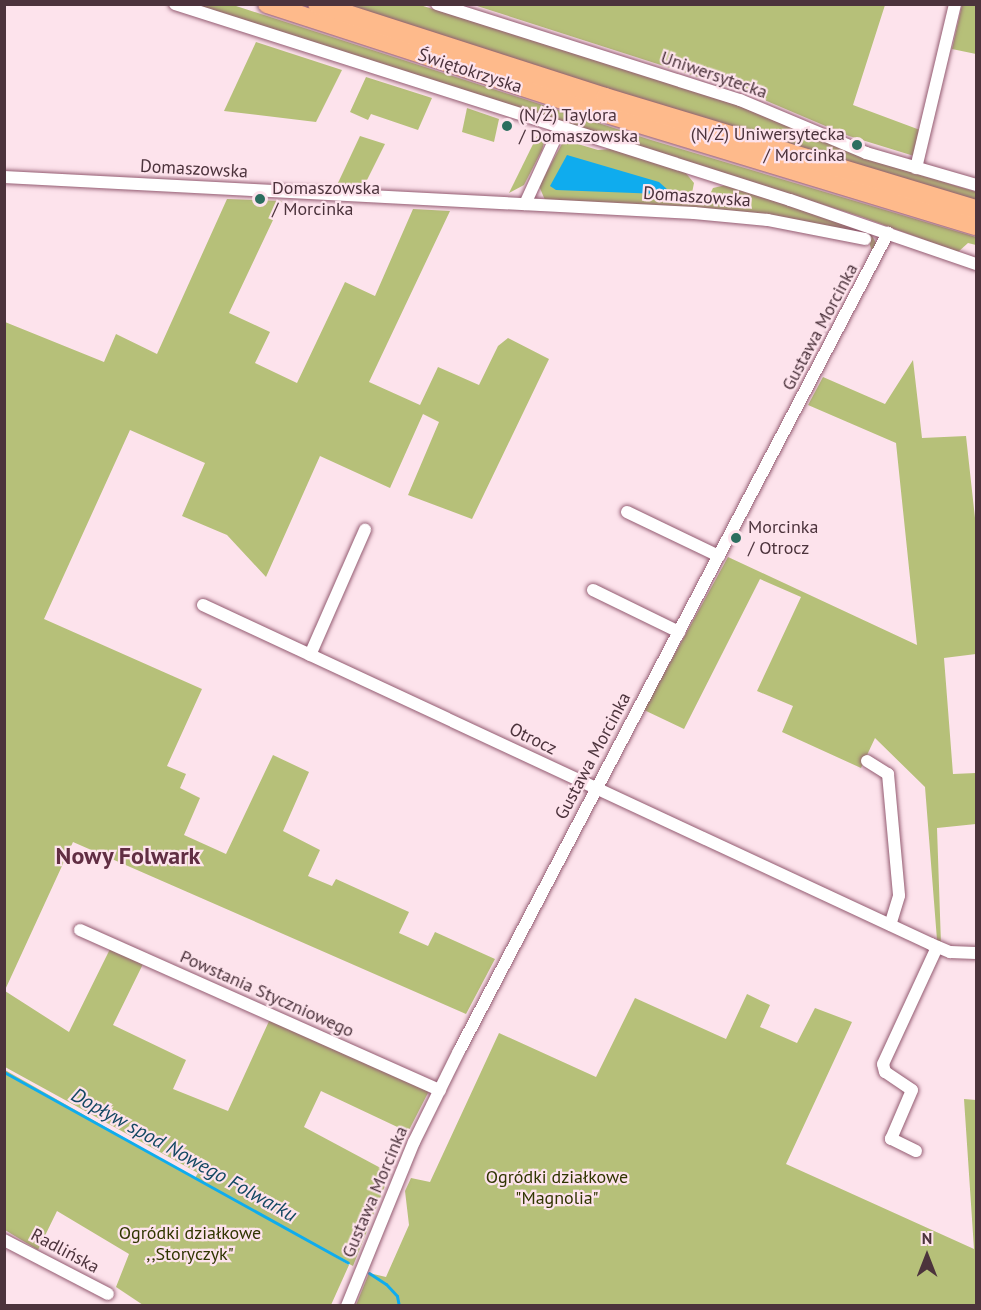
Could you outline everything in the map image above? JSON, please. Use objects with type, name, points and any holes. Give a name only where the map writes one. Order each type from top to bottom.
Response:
[{"type":"highway","name":"Świętokrzyska","points":[[267,4],[578,105],[916,200]]},
{"type":"highway","name":"Świętokrzyska","points":[[317,4],[916,200]]},
{"type":"highway","points":[[916,200],[976,209]]},
{"type":"highway","points":[[916,200],[976,226]]},
{"type":"street","points":[[175,4],[888,233],[976,264]]},
{"type":"street","name":"Uniwersytecka","points":[[437,4],[740,100],[814,134],[916,168],[976,185]]},
{"type":"street","points":[[916,168],[955,4]]},
{"type":"street","points":[[525,204],[560,128]]},
{"type":"street","name":"Domaszowska","points":[[4,177],[733,216],[865,240]]},
{"type":"street","name":"Gustawa Morcinka","points":[[347,1305],[440,1090],[888,233]]},
{"type":"street","points":[[627,512],[719,556]]},
{"type":"street","points":[[310,655],[366,530]]},
{"type":"street","points":[[593,590],[679,632]]},
{"type":"street","name":"Otrocz","points":[[203,605],[942,949]]},
{"type":"street","points":[[867,761],[888,774],[899,896],[890,925]]},
{"type":"street","name":"Powstania Styczniowego","points":[[80,930],[440,1090]]},
{"type":"street","points":[[916,1151],[891,1139],[912,1090],[885,1072],[883,1064],[942,949],[976,953]]},
{"type":"street","name":"Radlińska","points":[[4,1240],[108,1294]]},
{"type":"green space","points":[[192,5],[233,5],[651,140],[976,237],[976,245],[968,243],[958,252],[862,217]]},
{"type":"green space","points":[[346,5],[420,5],[595,59],[737,105],[862,157],[976,192],[976,202],[748,134]]},
{"type":"green space","points":[[474,5],[885,5],[853,105],[920,130],[914,156],[849,136],[748,93]]},
{"type":"green space","points":[[962,5],[976,5],[976,54],[952,49]]},
{"type":"green space","points":[[256,42],[342,70],[316,122],[224,111]]},
{"type":"green space","points":[[366,77],[432,98],[418,130],[371,114],[368,120],[350,112]]},
{"type":"green space","points":[[467,108],[499,119],[494,142],[462,132]]},
{"type":"green space","points":[[539,132],[544,143],[542,150],[524,185],[509,193]]},
{"type":"green space","points":[[360,136],[385,144],[364,186],[337,185]]},
{"type":"green space","points":[[564,140],[598,150],[611,149],[685,172],[694,183],[692,193],[708,198],[713,188],[726,185],[870,232],[876,243],[872,251],[867,236],[545,200],[539,186]]},
{"type":"green space","points":[[227,199],[282,201],[229,313],[270,332],[255,363],[297,383],[345,282],[375,296],[413,209],[450,211],[369,382],[420,405],[438,367],[479,385],[498,346],[508,338],[549,359],[472,519],[408,495],[439,422],[423,414],[390,488],[320,456],[266,577],[227,535],[182,516],[205,463],[130,430],[44,619],[202,689],[167,766],[186,774],[180,788],[200,798],[184,835],[226,854],[273,755],[309,772],[283,831],[320,850],[308,876],[332,886],[336,879],[409,912],[399,933],[428,946],[435,932],[495,959],[466,1014],[73,842],[5,990],[5,322],[104,362],[116,334],[157,354]]},
{"type":"green space","points":[[913,360],[922,438],[966,436],[976,527],[976,654],[944,658],[953,774],[976,773],[976,824],[937,828],[941,944],[937,940],[925,787],[875,738],[861,768],[782,732],[793,706],[757,691],[801,597],[760,579],[684,729],[644,710],[728,557],[917,645],[896,443],[808,405],[823,377],[885,404]]},
{"type":"green space","name":"Ogródki działkowe ,,Storyczyk\"","points":[[110,949],[143,964],[113,1025],[186,1060],[173,1089],[228,1111],[270,1019],[430,1089],[408,1132],[321,1091],[304,1127],[390,1173],[353,1266],[332,1255],[349,1265],[331,1305],[143,1305],[116,1287],[129,1254],[57,1211],[38,1250],[5,1230],[5,1070],[195,1178],[198,1173],[5,1067],[5,991],[69,1032]]},
{"type":"green space","name":"Ogródki działkowe \"Magnolia\"","points":[[747,994],[770,1005],[760,1027],[797,1043],[815,1008],[852,1022],[786,1164],[974,1249],[964,1099],[976,1100],[976,1305],[356,1305],[369,1273],[386,1277],[409,1225],[405,1191],[411,1178],[430,1182],[499,1033],[596,1077],[635,998],[726,1039]]},
{"type":"water","points":[[567,155],[659,182],[668,190],[660,194],[556,190],[550,186]]},
{"type":"waterway","name":"Dopływ spod Nowego Folwarku","points":[[4,1072],[348,1263]]},
{"type":"waterway","name":"Dopływ spod Nowego Folwarku","points":[[369,1273],[386,1284],[397,1296],[399,1306]]},
{"type":"place","name":"(N/Ż) Taylora / Domaszowska","points":[[507,126]]},
{"type":"place","name":"(N/Ż) Uniwersytecka / Morcinka","points":[[857,145]]},
{"type":"place","name":"Domaszowska / Morcinka","points":[[260,199]]},
{"type":"place","name":"Morcinka / Otrocz","points":[[736,538]]},
{"type":"district","name":"Nowy Folwark","points":[[128,856]]}]
